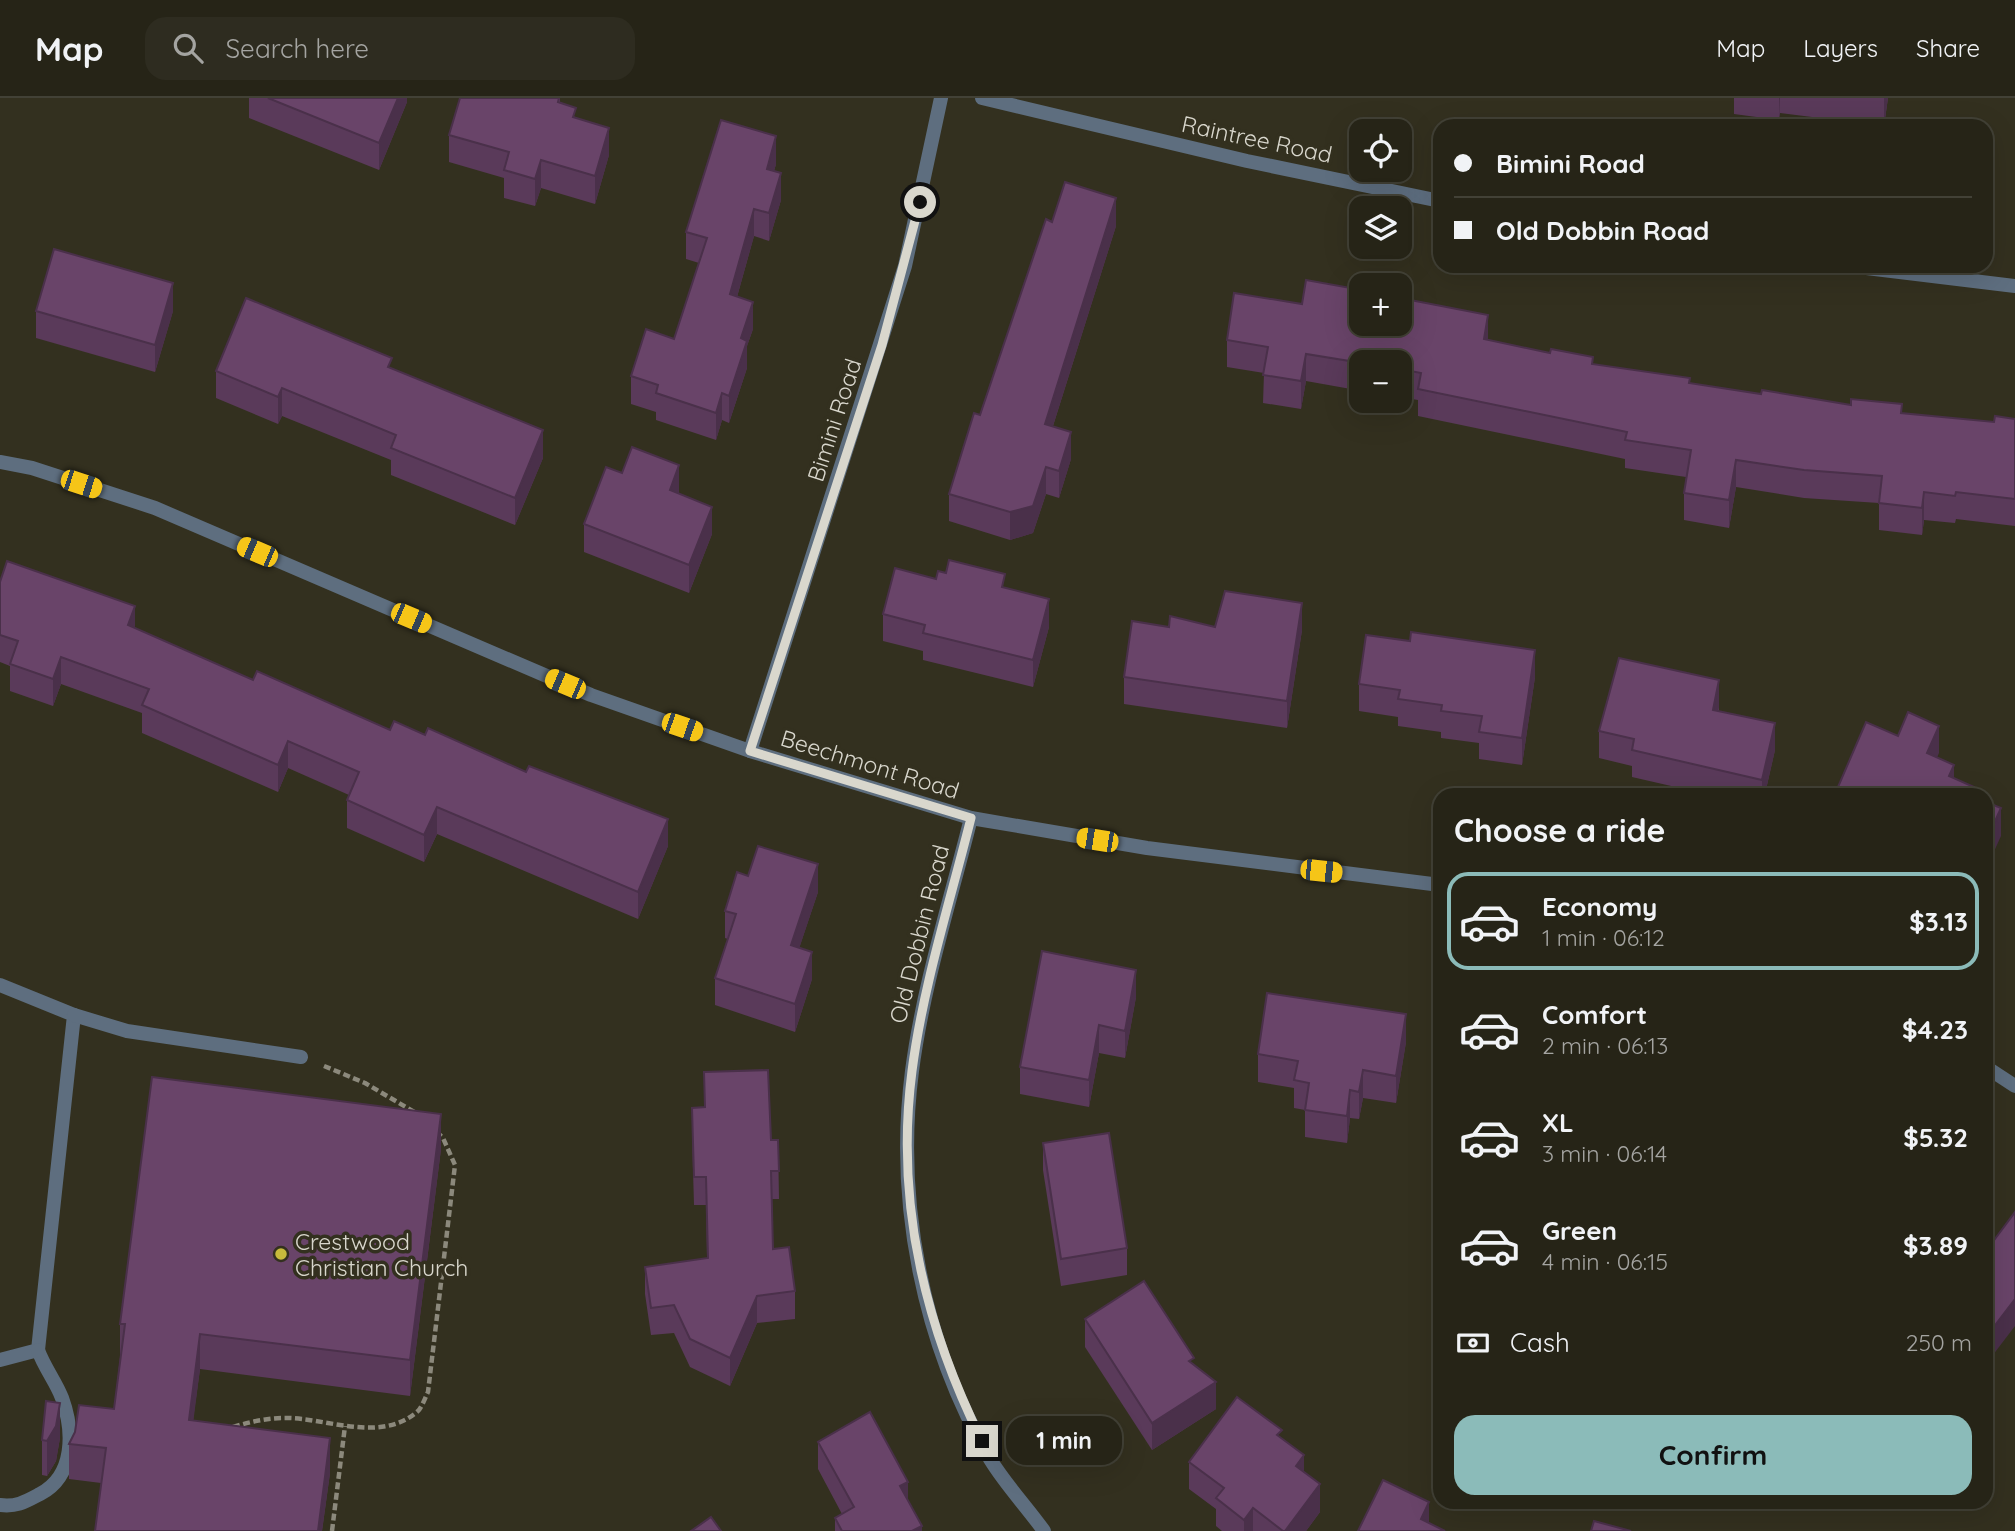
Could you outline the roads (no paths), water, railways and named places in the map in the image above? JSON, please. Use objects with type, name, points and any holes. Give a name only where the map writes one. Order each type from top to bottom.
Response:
[{"type":"street","name":"Bimini Road","points":[[750,751],[886,332],[908,254],[942,98]]},
{"type":"street","name":"Raintree Road","points":[[982,98],[1247,161],[1433,200]]},
{"type":"street","points":[[1908,273],[2015,286]]},
{"type":"street","name":"Beechmont Road","points":[[0,462],[32,468],[155,508],[591,695],[750,751],[971,818],[1147,848],[1433,884]]},
{"type":"street","name":"Old Dobbin Road","points":[[971,818],[921,1019],[912,1072],[907,1183],[913,1240],[931,1318],[953,1383],[991,1460],[1044,1531]]},
{"type":"street","points":[[0,985],[74,1016],[127,1031],[301,1057]]},
{"type":"street","points":[[0,1506],[17,1507],[48,1490],[61,1478],[69,1455],[68,1419],[61,1396],[47,1374],[38,1350],[74,1016]]},
{"type":"street","points":[[1993,1072],[2015,1086]]},
{"type":"street","points":[[0,1360],[38,1350]]},
{"type":"place","name":"Crestwood Christian Church","points":[[281,1254]]}]
